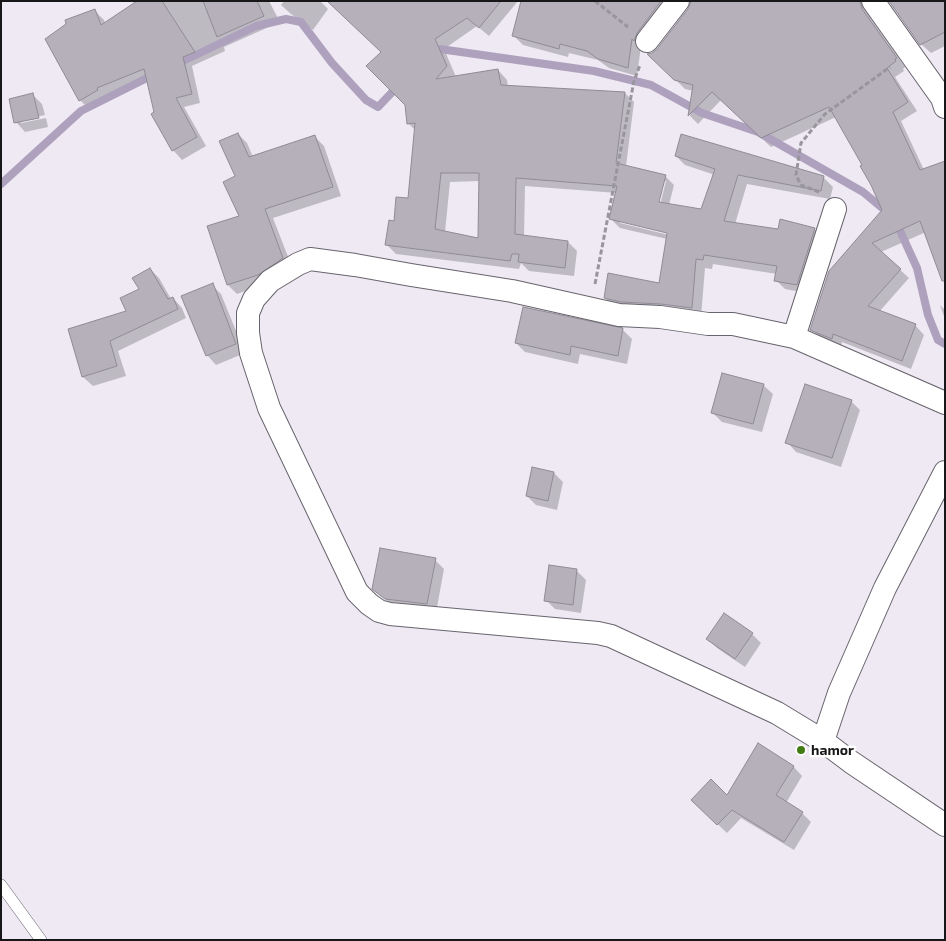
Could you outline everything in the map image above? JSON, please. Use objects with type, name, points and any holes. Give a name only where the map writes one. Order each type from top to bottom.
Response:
[{"type":"street","points":[[647,41],[678,1]]},
{"type":"street","points":[[873,1],[942,98],[945,107]]},
{"type":"street","points":[[794,337],[835,209]]},
{"type":"street","points":[[945,403],[794,337],[733,324],[708,324],[660,317],[619,314],[512,291],[310,259],[270,281],[254,299],[248,313],[250,353],[269,408],[357,592],[369,604],[380,611],[390,614],[588,632],[611,636],[777,713],[824,741],[851,762],[945,825]]},
{"type":"street","points":[[824,741],[839,693],[885,588],[945,472]]},
{"type":"lane","points":[[1,885],[41,940]]},
{"type":"path","points":[[591,309],[634,82],[647,41],[595,1]]},
{"type":"path","points":[[835,209],[830,195],[801,185],[796,175],[801,143],[825,114],[910,52]]},
{"type":"building","points":[[137,1],[162,1],[195,52],[183,57],[192,94],[176,98],[197,137],[172,151],[151,114],[154,112],[144,69],[97,88],[98,90],[79,101],[45,39],[66,24],[65,20],[95,9],[101,25]]},
{"type":"building","points":[[203,1],[257,1],[264,16],[217,37]]},
{"type":"building","points":[[327,1],[501,1],[479,28],[467,18],[435,39],[447,66],[436,79],[498,69],[501,85],[625,92],[616,163],[666,175],[659,202],[701,209],[715,169],[675,156],[681,134],[824,176],[821,191],[738,175],[724,221],[778,229],[780,219],[815,228],[797,285],[774,281],[777,266],[704,255],[703,260],[696,259],[692,308],[621,302],[604,298],[608,273],[659,283],[667,233],[609,219],[617,186],[516,178],[515,234],[568,241],[565,268],[518,262],[519,254],[512,254],[510,261],[385,245],[389,220],[394,221],[396,197],[408,198],[415,123],[407,124],[405,105],[366,66],[381,52]],"holes":[[[441,173],[479,173],[478,238],[435,229]]]},
{"type":"building","points":[[521,1],[661,1],[637,33],[634,41],[632,39],[628,68],[598,59],[587,51],[560,44],[559,49],[512,36]]},
{"type":"building","points":[[691,1],[860,1],[862,9],[897,58],[887,68],[908,102],[893,112],[920,170],[945,161],[945,281],[942,281],[920,221],[872,243],[901,269],[868,306],[916,324],[902,361],[833,334],[832,339],[810,330],[829,271],[882,210],[860,166],[862,165],[829,107],[761,138],[712,92],[688,116],[693,85],[674,80],[647,54],[657,49],[688,9]]},
{"type":"building","points":[[889,1],[945,1],[945,32],[920,45]]},
{"type":"building","points":[[33,93],[39,118],[14,123],[9,99]]},
{"type":"building","points":[[238,133],[249,157],[315,135],[333,187],[265,209],[283,258],[258,275],[227,285],[207,226],[239,216],[223,182],[235,176],[219,141]]},
{"type":"building","points":[[150,268],[168,299],[173,297],[178,309],[110,341],[117,366],[82,377],[68,329],[126,311],[120,298],[139,289],[132,278]]},
{"type":"building","points":[[213,283],[236,344],[206,356],[181,296]]},
{"type":"building","points":[[523,307],[623,328],[618,356],[571,346],[570,355],[515,343]]},
{"type":"building","points":[[722,373],[764,384],[753,424],[711,413]]},
{"type":"building","points":[[805,384],[852,400],[832,458],[785,443]]},
{"type":"building","points":[[532,467],[554,472],[548,501],[526,496]]},
{"type":"building","points":[[380,548],[436,558],[427,604],[385,599],[372,589]]},
{"type":"building","points":[[549,565],[577,569],[573,605],[544,601]]},
{"type":"building","points":[[724,613],[753,633],[735,659],[706,639]]},
{"type":"building","points":[[758,743],[794,766],[776,795],[803,812],[784,842],[732,810],[717,825],[691,800],[711,779],[727,795]]},
{"type":"waterway","points":[[175,65],[256,26],[286,19],[301,22],[332,63],[366,100],[378,107],[398,86]]},
{"type":"waterway","points":[[432,55],[440,49],[594,71],[651,85],[702,113],[758,132],[863,192],[887,212]]},
{"type":"waterway","points":[[1,184],[81,111],[155,74]]},
{"type":"waterway","points":[[896,222],[917,268],[928,315],[938,340],[945,344]]},
{"type":"place","name":"hamor","points":[[801,750]]}]
